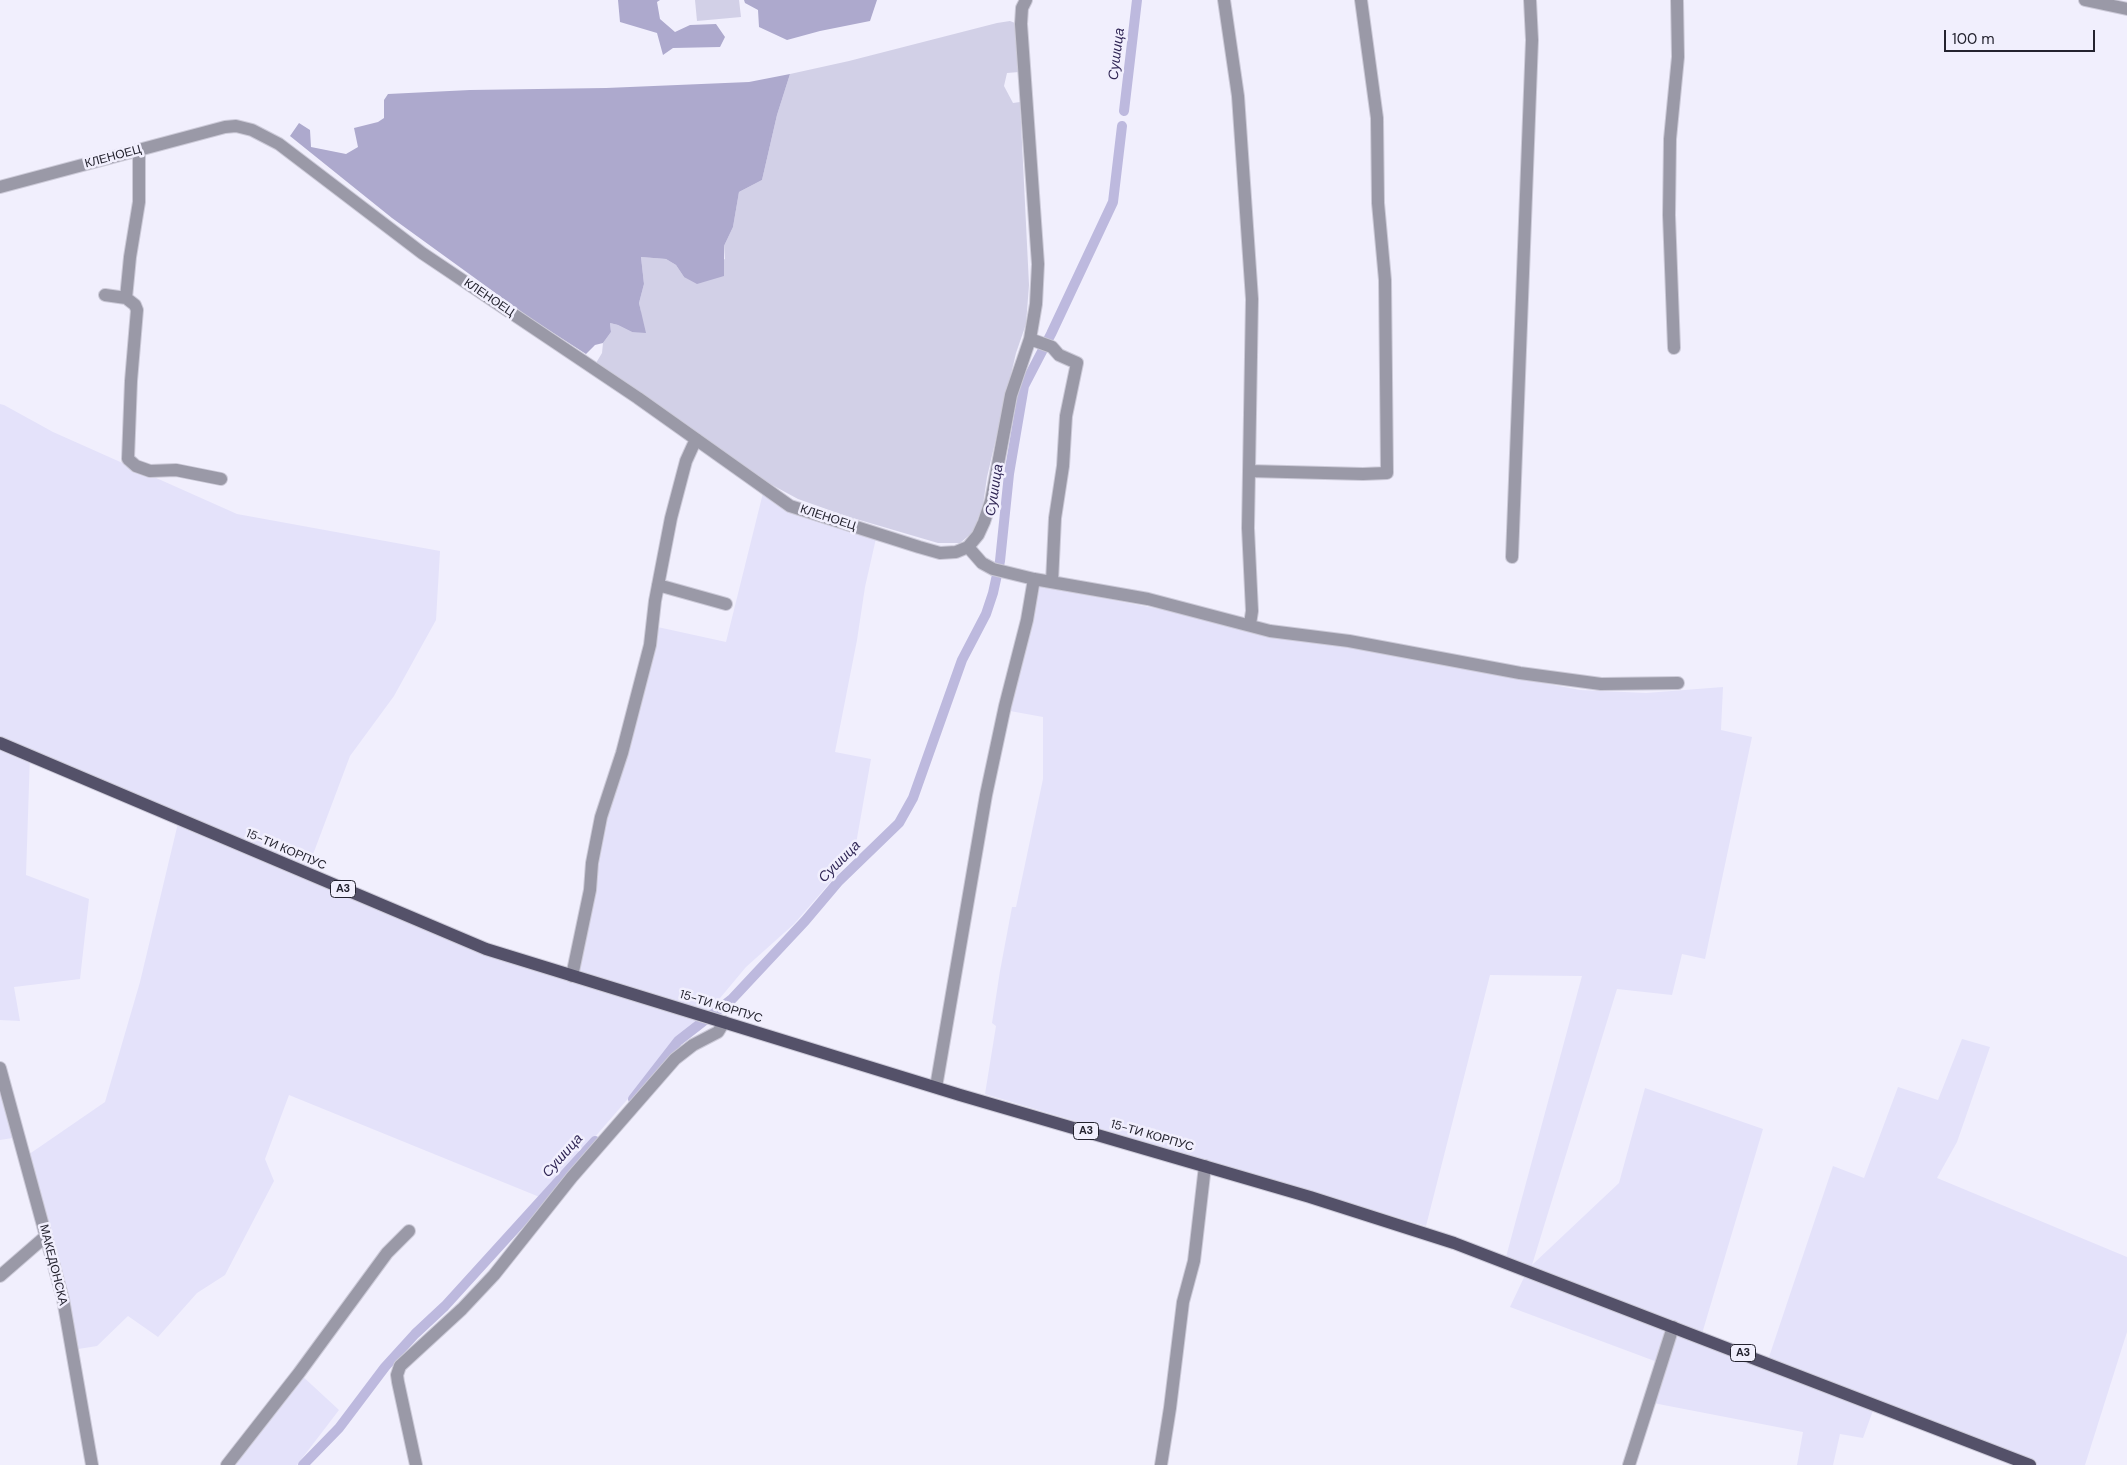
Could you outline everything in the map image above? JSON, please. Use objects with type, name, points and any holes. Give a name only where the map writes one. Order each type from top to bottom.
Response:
[{"type":"main road","name":"15-ТИ КОРПУС","points":[[0,743],[486,949],[1454,1243],[1672,1327]]},
{"type":"main road","name":"A3","points":[[1672,1327],[2030,1465]]},
{"type":"street","points":[[1026,0],[1022,8],[1021,24],[1038,264],[1036,304],[1042,343],[1011,395],[984,522],[978,536],[968,547],[982,563],[993,569],[1008,573],[1148,599],[1250,624],[1270,631],[1348,641],[1520,673],[1601,684],[1678,683]]},
{"type":"street","points":[[1224,0],[1238,90],[1252,299],[1248,528],[1252,611],[1250,624]]},
{"type":"street","points":[[1249,471],[1387,473],[1386,280],[1378,203],[1377,118],[1361,0]]},
{"type":"street","points":[[1512,557],[1532,40],[1530,0]]},
{"type":"street","points":[[1674,348],[1669,215],[1670,139],[1678,57],[1677,0]]},
{"type":"street","points":[[2086,0],[2127,8]]},
{"type":"street","name":"КЛЕНОЕЦ","points":[[0,187],[209,131],[236,126],[252,130],[279,144],[422,253],[638,398],[790,506],[940,552],[956,552],[968,547]]},
{"type":"street","points":[[126,298],[130,257],[139,202],[139,150]]},
{"type":"street","points":[[105,295],[126,298],[135,305],[138,315],[131,381],[128,459],[136,466],[150,471],[176,470],[221,479]]},
{"type":"street","points":[[1042,343],[1058,354],[1078,363],[1066,416],[1063,466],[1055,518],[1052,582]]},
{"type":"street","points":[[572,976],[590,890],[592,862],[601,817],[622,753],[650,645],[658,585],[672,518],[686,460],[696,439]]},
{"type":"street","points":[[936,1087],[986,796],[1005,706],[1027,620],[1034,579]]},
{"type":"street","points":[[658,585],[726,604]]},
{"type":"street","points":[[416,1465],[398,1382],[397,1375],[400,1366],[462,1309],[494,1275],[572,1177],[675,1059],[693,1045],[718,1032],[721,1021]]},
{"type":"street","name":"МАКЕДОНСКА","points":[[0,1068],[63,1299],[92,1465]]},
{"type":"street","points":[[1160,1465],[1171,1399],[1183,1302],[1194,1261],[1205,1166]]},
{"type":"street","points":[[227,1465],[299,1373],[387,1253],[409,1231]]},
{"type":"street","points":[[0,1276],[46,1236]]},
{"type":"street","points":[[1629,1465],[1672,1327]]},
{"type":"shaded area","points":[[618,0],[660,0],[657,2],[660,19],[675,32],[690,25],[716,24],[725,37],[720,47],[673,48],[663,55],[657,33],[620,22]]},
{"type":"shaded area","points":[[695,0],[739,0],[741,17],[697,21]]},
{"type":"shaded area","points":[[744,0],[877,0],[870,21],[787,40],[759,27],[758,10],[745,3]]},
{"type":"shaded area","points":[[1010,21],[1015,23],[1019,72],[1007,73],[1004,86],[1013,103],[1020,102],[1029,285],[1026,324],[1016,353],[987,477],[983,505],[973,532],[960,543],[938,543],[846,516],[798,499],[761,479],[596,363],[602,353],[603,343],[611,332],[610,323],[632,332],[641,312],[639,303],[644,284],[641,257],[666,259],[676,265],[684,277],[725,259],[724,246],[733,227],[739,192],[762,180],[777,115],[790,74]]},
{"type":"shaded area","points":[[790,74],[777,115],[762,180],[739,192],[733,227],[724,246],[724,276],[697,284],[684,277],[676,265],[666,259],[641,257],[644,284],[639,303],[646,333],[632,332],[610,323],[611,332],[603,343],[595,345],[586,354],[530,318],[392,218],[290,136],[299,123],[310,130],[311,147],[346,154],[358,147],[354,128],[378,122],[384,118],[384,100],[388,94],[749,82]]},
{"type":"shaded area","points":[[0,404],[53,432],[237,514],[440,551],[436,620],[394,696],[350,756],[306,873],[572,976],[592,863],[653,626],[726,642],[764,489],[790,506],[877,534],[865,587],[857,640],[835,752],[871,759],[854,855],[794,924],[746,967],[705,1016],[678,1041],[542,1198],[289,1095],[265,1159],[274,1181],[225,1275],[197,1293],[158,1337],[128,1316],[97,1346],[72,1350],[25,1157],[105,1102],[140,982],[179,819],[30,755],[26,875],[89,899],[80,979],[14,987],[20,1021],[0,1020]]},
{"type":"shaded area","points":[[1040,586],[1580,690],[1646,693],[1723,687],[1721,730],[1752,737],[1705,959],[1682,954],[1672,995],[1617,989],[1532,1265],[1619,1183],[1645,1088],[1763,1129],[1701,1337],[1767,1363],[1833,1166],[1864,1178],[1898,1087],[1938,1100],[1962,1039],[1990,1047],[1957,1142],[1937,1178],[2127,1257],[2127,1332],[2085,1465],[2030,1465],[1875,1405],[1863,1438],[1840,1434],[1833,1465],[1797,1465],[1803,1432],[1648,1402],[1660,1363],[1510,1307],[1527,1271],[1532,1266],[1506,1257],[1582,976],[1490,975],[1426,1226],[985,1094],[996,1026],[992,1023],[1000,971],[1012,907],[1016,907],[1043,779],[1043,717],[1010,711]]},
{"type":"shaded area","points":[[0,1068],[19,1137],[0,1140]]},
{"type":"shaded area","points":[[299,1373],[339,1410],[297,1465],[227,1465]]},
{"type":"waterway","name":"Сушица","points":[[1124,111],[1137,0]]},
{"type":"waterway","name":"Сушица","points":[[633,1099],[678,1041],[732,999],[805,921],[838,882],[899,823],[913,798],[962,660],[986,614],[993,593],[1000,561],[1009,474],[1024,386],[1051,334],[1113,202],[1122,126]]},
{"type":"waterway","name":"Сушица","points":[[303,1465],[339,1428],[385,1367],[415,1334],[445,1306],[595,1141]]}]
